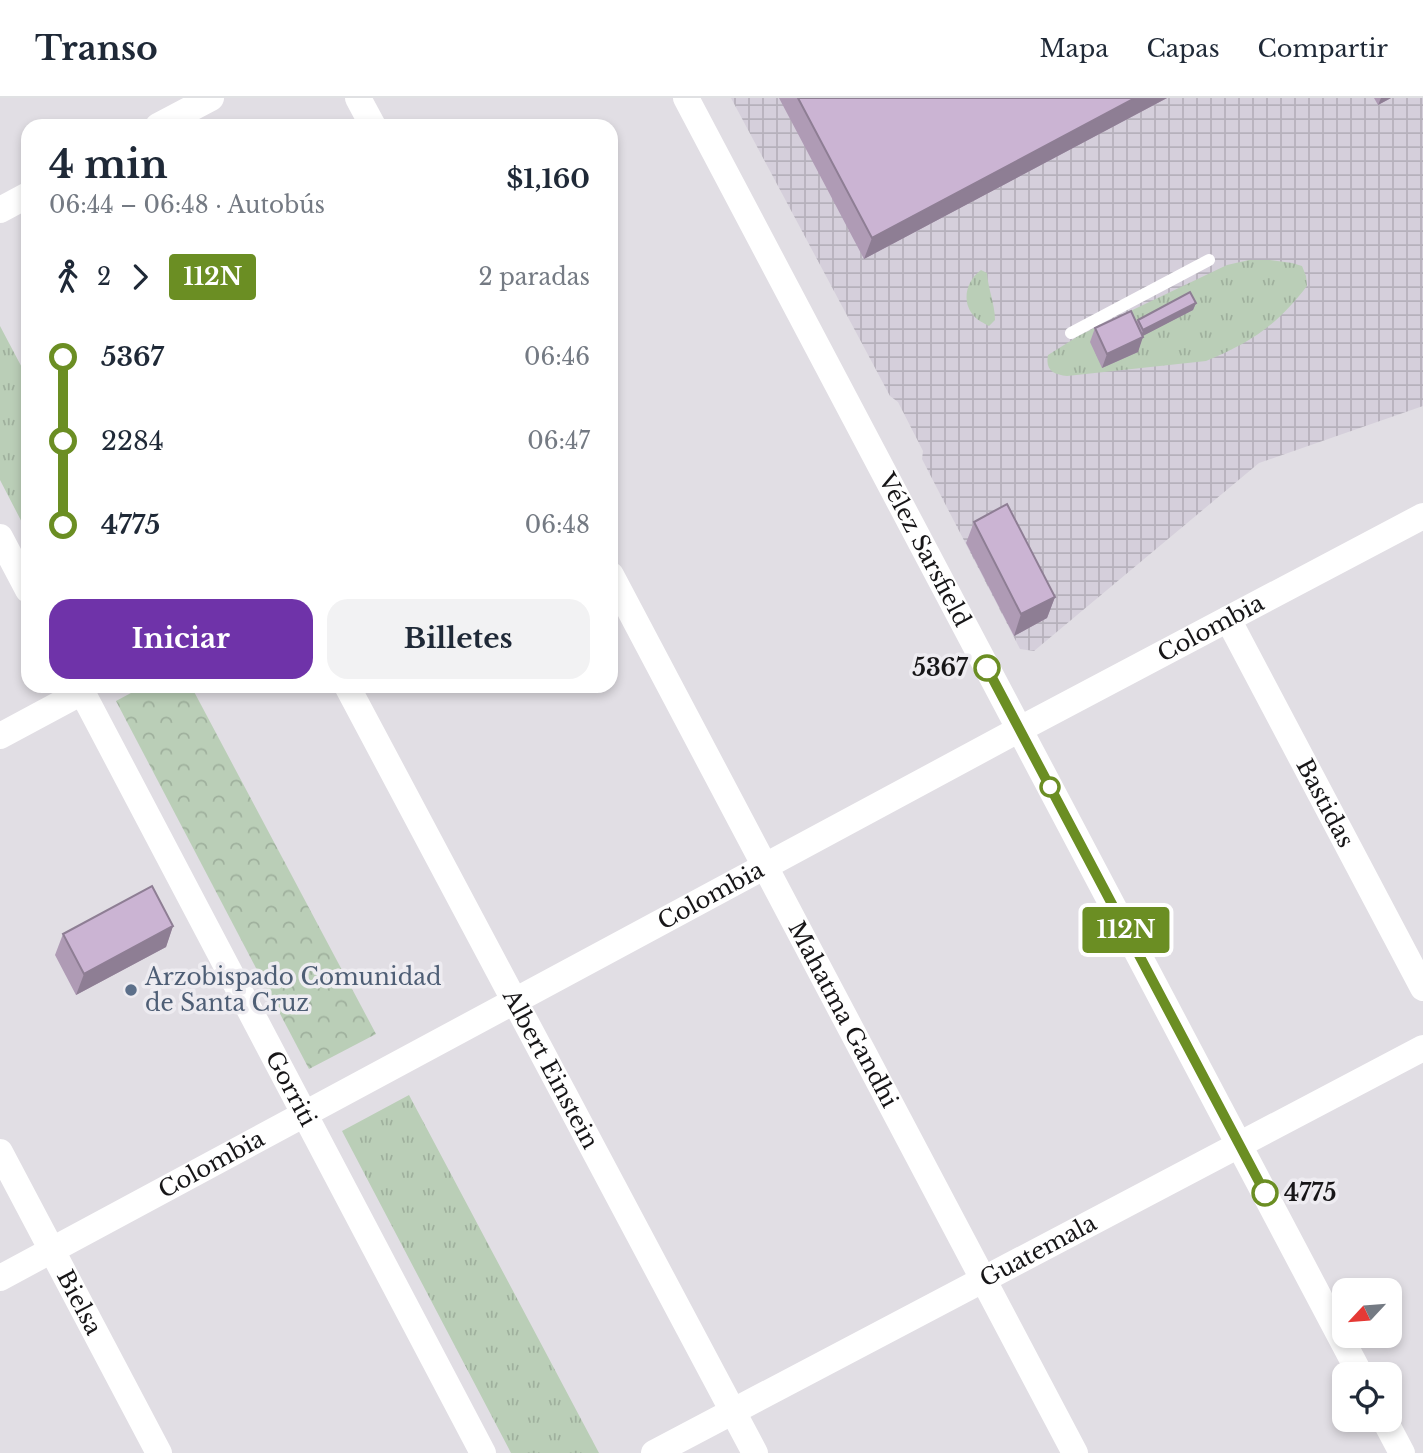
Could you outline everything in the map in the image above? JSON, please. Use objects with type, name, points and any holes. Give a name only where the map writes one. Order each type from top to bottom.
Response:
[{"type":"street","points":[[171,119],[211,98]]},
{"type":"street","points":[[358,98],[369,119]]},
{"type":"street","name":"Vélez Sarsfield","points":[[686,98],[1354,1362]]},
{"type":"street","points":[[0,210],[21,199]]},
{"type":"street","name":"Colombia","points":[[0,1278],[1020,729],[1423,516]]},
{"type":"street","points":[[0,537],[21,577]]},
{"type":"street","name":"Mahatma Gandhi","points":[[618,588],[1075,1453]]},
{"type":"street","name":"Bastidas","points":[[1228,619],[1423,988]]},
{"type":"street","points":[[0,736],[73,693]]},
{"type":"street","name":"Gorriti","points":[[82,693],[482,1453]]},
{"type":"street","name":"Albert Einstein","points":[[351,693],[755,1453]]},
{"type":"street","name":"Guatemala","points":[[654,1453],[1423,1048]]},
{"type":"street","name":"Bielsa","points":[[0,1152],[159,1453]]},
{"type":"street","points":[[1391,1432],[1402,1453]]},
{"type":"lane","points":[[1071,333],[1209,260]]},
{"type":"shaded area","points":[[731,98],[1423,98],[1423,406],[1259,463],[1034,651],[1020,649],[922,459],[923,451],[898,402],[890,396]]},
{"type":"green space","points":[[1249,260],[1270,260],[1302,266],[1307,286],[1274,322],[1237,347],[1206,361],[1067,376],[1054,373],[1049,368],[1048,355],[1080,335],[1227,265]]},
{"type":"green space","points":[[981,270],[987,273],[994,308],[995,320],[989,326],[974,316],[967,304],[969,286]]},
{"type":"green space","points":[[0,326],[21,366],[21,520],[0,480]]},
{"type":"green space","points":[[131,693],[195,693],[376,1034],[309,1069],[116,701]]},
{"type":"green space","points":[[409,1095],[599,1453],[511,1453],[342,1131]]},
{"type":"building","points":[[798,98],[1135,98],[872,238]]},
{"type":"building","points":[[1190,292],[1196,303],[1143,330],[1138,320]]},
{"type":"building","points":[[1131,311],[1143,337],[1107,354],[1095,328]]},
{"type":"building","points":[[1007,504],[1055,597],[1021,614],[974,522]]},
{"type":"building","points":[[152,886],[173,926],[84,974],[63,934]]},
{"type":"bus line","name":"112N","points":[[987,668],[1265,1193]]},
{"type":"place","name":"5367","points":[[987,668]]},
{"type":"place","name":"Arzobispado Comunidad de Santa Cruz","points":[[131,990]]},
{"type":"place","name":"4775","points":[[1265,1193]]}]
